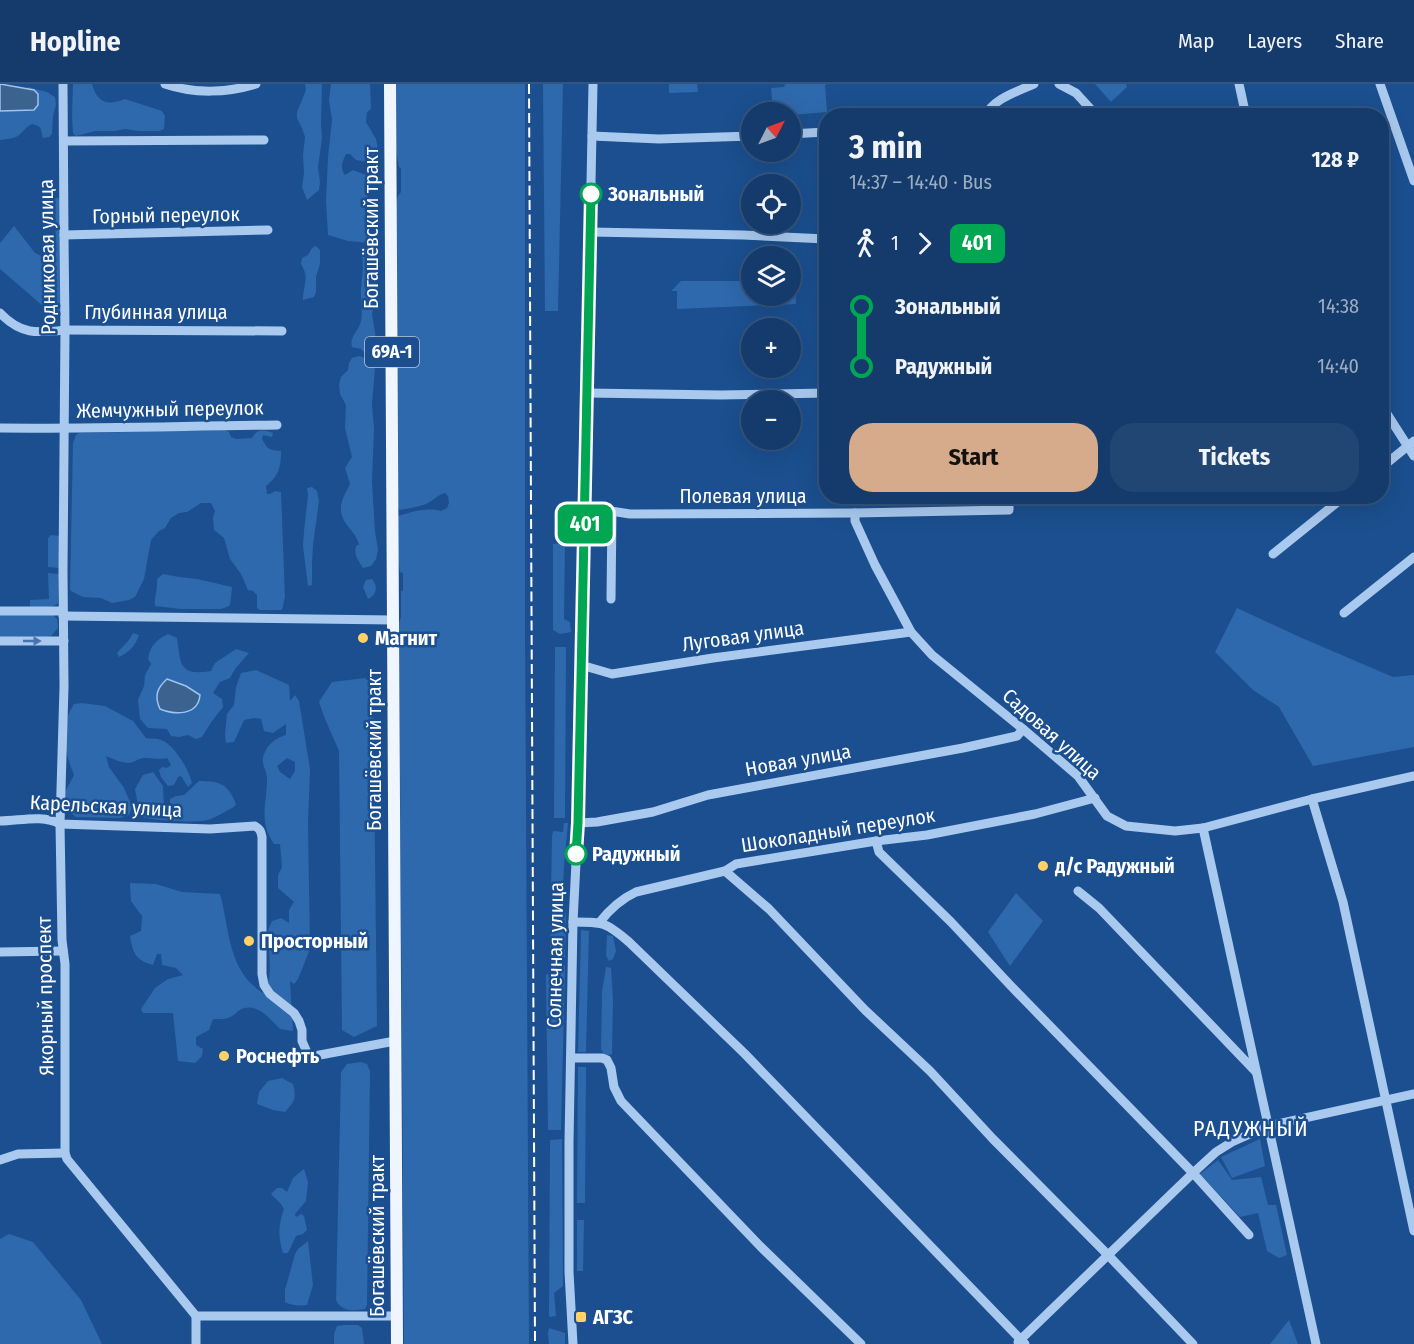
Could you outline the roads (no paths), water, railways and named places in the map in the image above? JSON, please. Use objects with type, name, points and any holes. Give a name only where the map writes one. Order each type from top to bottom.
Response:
[{"type":"main road","name":"Богашёвский тракт","points":[[390,84],[397,1344]]},
{"type":"street","name":"Родниковая улица","points":[[63,84],[64,429]]},
{"type":"street","points":[[165,84],[181,89],[211,92],[221,87],[246,87],[256,84]]},
{"type":"street","name":"Солнечная улица","points":[[573,1344],[568,1250],[573,922],[578,823],[593,84]]},
{"type":"street","points":[[990,108],[1012,93],[1034,84]]},
{"type":"street","points":[[1059,84],[1076,93],[1090,108]]},
{"type":"street","points":[[1239,84],[1244,108]]},
{"type":"street","points":[[1380,84],[1388,108]]},
{"type":"street","points":[[1389,110],[1414,182]]},
{"type":"street","points":[[801,133],[819,132]]},
{"type":"street","points":[[592,136],[659,139],[741,136]]},
{"type":"street","points":[[64,141],[264,140]]},
{"type":"street","name":"Горный переулок","points":[[64,235],[268,230]]},
{"type":"street","points":[[591,232],[819,239]]},
{"type":"street","name":"Глубинная улица","points":[[0,313],[17,327],[41,333],[65,330],[282,331]]},
{"type":"street","points":[[587,393],[819,393]]},
{"type":"street","points":[[1389,416],[1410,444],[1414,456]]},
{"type":"street","name":"Жемчужный переулок","points":[[0,428],[277,425]]},
{"type":"street","name":"Якорный проспект","points":[[64,429],[64,641],[60,824],[65,964],[65,1153]]},
{"type":"street","points":[[1389,461],[1410,444]]},
{"type":"street","name":"Полевая улица","points":[[585,507],[630,514],[855,513],[1009,510],[1009,504]]},
{"type":"street","points":[[1273,554],[1335,504]]},
{"type":"street","points":[[611,599],[612,511]]},
{"type":"street","name":"Садовая улица","points":[[855,513],[855,521],[875,565],[911,632],[932,655],[1078,776],[1107,816],[1126,826],[1175,831],[1203,828],[1312,799],[1414,776]]},
{"type":"street","points":[[1344,612],[1414,557]]},
{"type":"street","points":[[0,611],[393,620]]},
{"type":"street","name":"Луговая улица","points":[[581,665],[612,674],[911,632]]},
{"type":"street","points":[[0,641],[64,641]]},
{"type":"street","name":"Новая улица","points":[[578,823],[642,814],[708,795],[963,748],[1017,736],[1023,729]]},
{"type":"street","name":"Шоколадный переулок","points":[[599,923],[626,896],[725,871],[736,864],[927,835],[1035,814],[1095,798]]},
{"type":"street","points":[[1312,799],[1343,902],[1414,1231]]},
{"type":"street","name":"Карельская улица","points":[[0,821],[40,819],[52,820],[60,824],[210,829],[255,826],[262,837],[261,974],[270,994],[294,1013],[299,1021],[302,1041],[309,1057],[395,1041]]},
{"type":"street","points":[[1203,828],[1316,1344]]},
{"type":"street","points":[[876,841],[879,852],[951,922],[1250,1235]]},
{"type":"street","points":[[725,871],[769,909],[865,1010],[930,1071],[993,1139],[1193,1344]]},
{"type":"street","points":[[1078,891],[1099,908],[1257,1074]]},
{"type":"street","points":[[573,922],[599,923],[613,928],[621,935],[745,1054],[1020,1343],[1216,1152],[1268,1126],[1414,1094]]},
{"type":"street","points":[[0,952],[63,951]]},
{"type":"street","points":[[571,1058],[607,1060],[611,1068],[614,1087],[621,1101],[767,1253],[861,1344]]},
{"type":"street","points":[[0,1160],[18,1154],[65,1153],[67,1159],[196,1317],[196,1344]]},
{"type":"street","points":[[196,1317],[397,1316]]},
{"type":"railway","points":[[529,84],[535,1344]]},
{"type":"place","name":"Зональный","points":[[591,194]]},
{"type":"place","name":"Магнит","points":[[363,638]]},
{"type":"place","name":"Радужный","points":[[576,854]]},
{"type":"place","name":"д/с Радужный","points":[[1043,866]]},
{"type":"place","name":"Просторный","points":[[249,941]]},
{"type":"place","name":"Роснефть","points":[[224,1056]]},
{"type":"place","name":"АГЗС","points":[[581,1317]]},
{"type":"district","name":"РАДУЖНЫЙ","points":[[1251,1128]]}]
